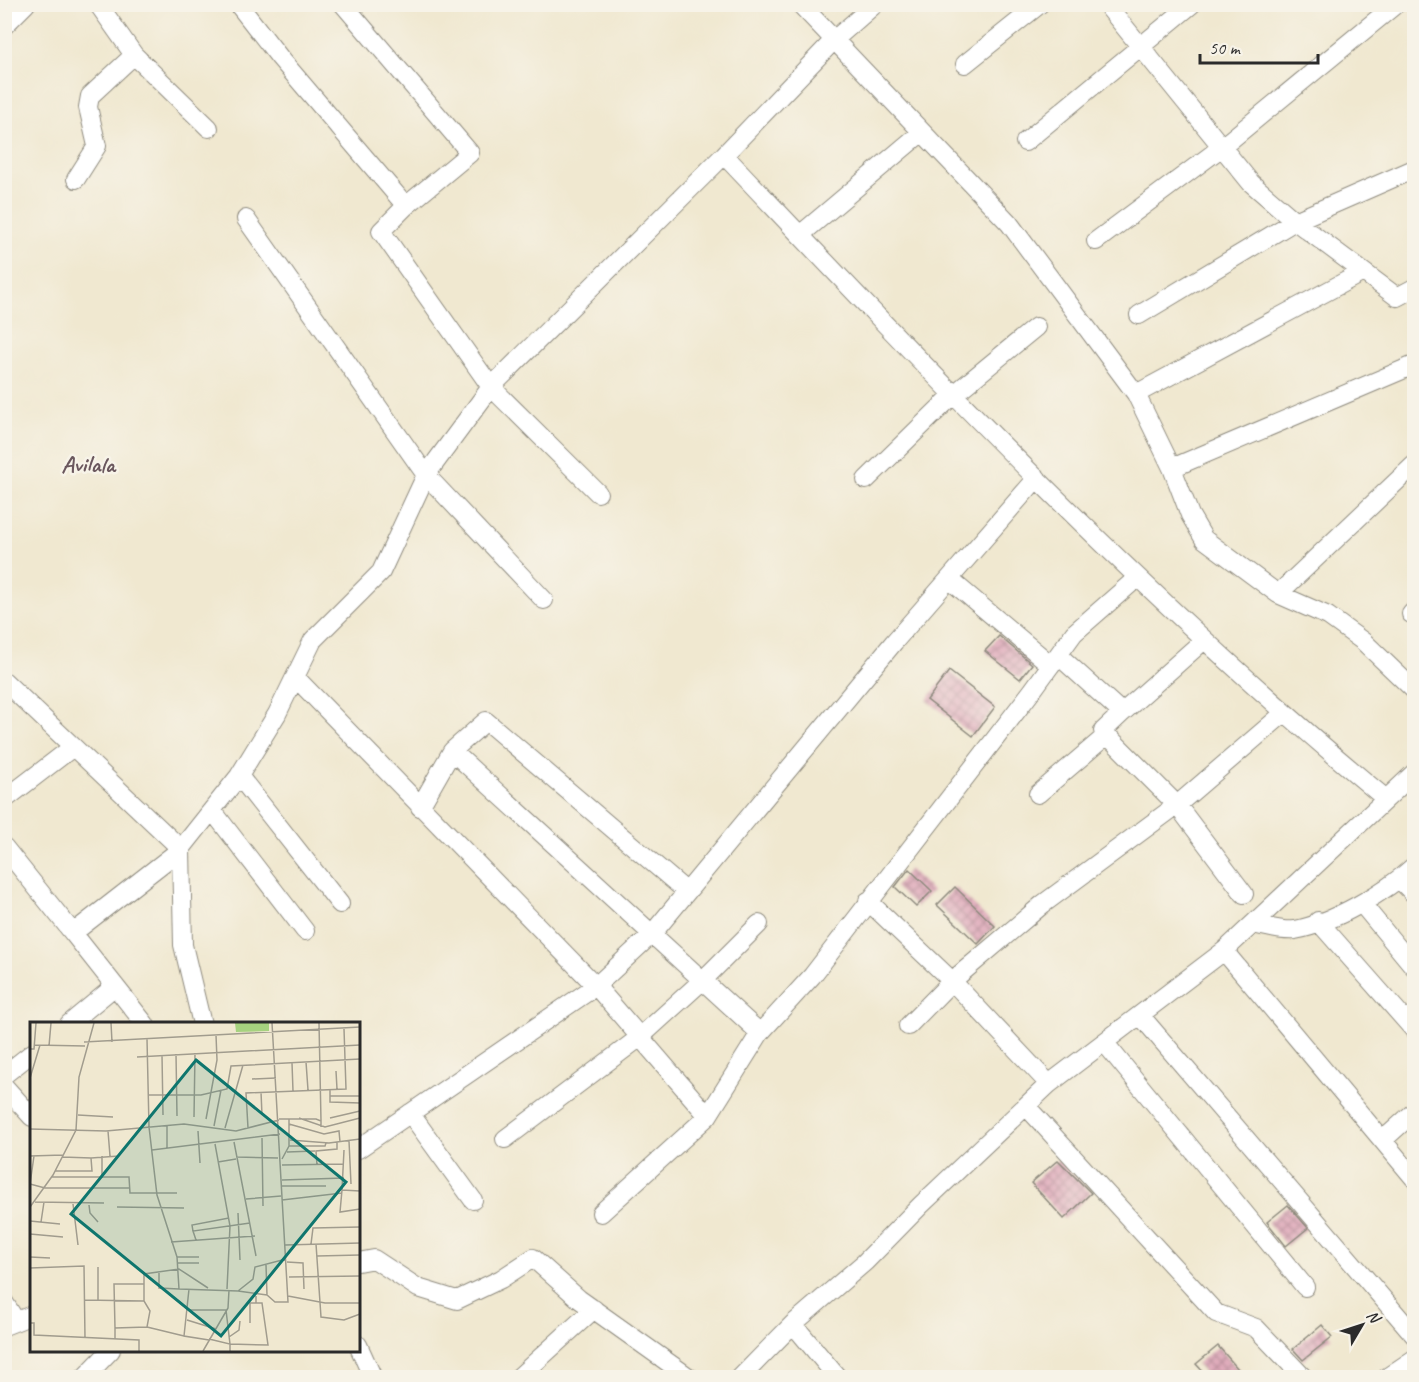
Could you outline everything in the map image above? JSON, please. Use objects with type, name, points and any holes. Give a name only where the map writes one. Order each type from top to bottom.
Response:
[{"type":"street","points":[[4,26],[26,4]]},
{"type":"street","points":[[98,4],[134,55],[209,128]]},
{"type":"street","points":[[238,4],[280,58],[406,206]]},
{"type":"street","points":[[343,4],[470,153],[406,206],[381,231],[491,387],[598,493]]},
{"type":"street","points":[[800,4],[1009,223],[1136,394],[1172,468],[1190,515],[1204,539],[1278,594],[1328,616],[1364,642],[1414,690]]},
{"type":"street","points":[[73,933],[181,849],[239,776],[277,714],[313,639],[381,573],[426,475],[491,387],[724,155],[834,40],[875,4]]},
{"type":"street","points":[[964,64],[1040,4]]},
{"type":"street","points":[[1106,4],[1251,183],[1295,221],[1397,297],[1414,288]]},
{"type":"street","points":[[1025,142],[1192,4]]},
{"type":"street","points":[[1096,241],[1222,147],[1396,4]]},
{"type":"street","points":[[76,179],[97,147],[88,107],[90,96],[134,55]]},
{"type":"street","points":[[800,236],[922,132]]},
{"type":"street","points":[[724,155],[952,396],[1137,578],[1283,714],[1386,799]]},
{"type":"street","points":[[1139,315],[1295,221],[1414,169]]},
{"type":"street","points":[[246,219],[426,475],[544,600]]},
{"type":"street","points":[[1136,394],[1363,272]]},
{"type":"street","points":[[866,480],[952,396],[1036,327]]},
{"type":"street","points":[[1172,468],[1414,365]]},
{"type":"street","points":[[1278,594],[1414,465]]},
{"type":"street","points":[[360,1148],[596,986],[652,934],[949,579],[1037,478]]},
{"type":"street","points":[[601,1213],[708,1116],[760,1033],[812,976],[1074,633],[1137,578]]},
{"type":"street","points":[[949,579],[1122,712]]},
{"type":"street","points":[[1204,640],[1103,731],[1177,805],[1244,894]]},
{"type":"street","points":[[295,676],[596,986],[708,1116]]},
{"type":"street","points":[[4,681],[181,849],[183,945],[202,1022]]},
{"type":"street","points":[[908,1026],[952,981],[1043,904],[1177,805],[1283,714]]},
{"type":"street","points":[[420,807],[452,751],[486,721],[687,892]]},
{"type":"street","points":[[1038,794],[1107,735]]},
{"type":"street","points":[[4,800],[73,747]]},
{"type":"street","points":[[452,751],[760,1033]]},
{"type":"street","points":[[740,1377],[793,1324],[865,1262],[921,1205],[1049,1084],[1224,951],[1414,773]]},
{"type":"street","points":[[239,776],[340,904]]},
{"type":"street","points":[[212,810],[305,931]]},
{"type":"street","points":[[4,847],[144,1022]]},
{"type":"street","points":[[1253,924],[1287,930],[1318,921],[1362,904],[1400,880],[1414,866]]},
{"type":"street","points":[[1400,880],[1414,894]]},
{"type":"street","points":[[868,901],[952,981],[1049,1084]]},
{"type":"street","points":[[1362,904],[1414,967]]},
{"type":"street","points":[[1318,921],[1414,1030]]},
{"type":"street","points":[[505,1139],[639,1038],[703,980],[759,924]]},
{"type":"street","points":[[1224,951],[1414,1178]]},
{"type":"street","points":[[70,1022],[115,986]]},
{"type":"street","points":[[1140,1015],[1414,1335]]},
{"type":"street","points":[[1104,1042],[1305,1287]]},
{"type":"street","points":[[4,1075],[30,1055]]},
{"type":"street","points":[[4,1086],[30,1115]]},
{"type":"street","points":[[1026,1106],[1216,1313],[1256,1328],[1304,1377]]},
{"type":"street","points":[[1383,1140],[1414,1112]]},
{"type":"street","points":[[411,1113],[473,1200]]},
{"type":"street","points":[[360,1262],[374,1259],[418,1288],[457,1300],[501,1279],[533,1258],[594,1310],[690,1377]]},
{"type":"street","points":[[4,1302],[17,1321]]},
{"type":"street","points":[[518,1377],[594,1310]]},
{"type":"street","points":[[793,1324],[838,1377]]},
{"type":"street","points":[[360,1348],[373,1377]]},
{"type":"street","points":[[84,1377],[109,1352]]},
{"type":"street","points":[[1386,1377],[1414,1359]]},
{"type":"building","points":[[999,636],[1032,664],[1020,679],[985,651]]},
{"type":"building","points":[[949,671],[995,707],[973,736],[927,700]]},
{"type":"building","points":[[909,869],[932,891],[916,907],[895,887]]},
{"type":"building","points":[[955,887],[995,926],[978,944],[937,905]]},
{"type":"building","points":[[1058,1160],[1091,1193],[1064,1219],[1031,1183]]},
{"type":"building","points":[[1288,1205],[1308,1228],[1286,1246],[1267,1222]]},
{"type":"building","points":[[1322,1325],[1332,1337],[1303,1360],[1293,1349]]},
{"type":"building","points":[[1218,1346],[1245,1377],[1208,1377],[1196,1364]]},
{"type":"district","name":"Avilala","points":[[88,464]]}]
